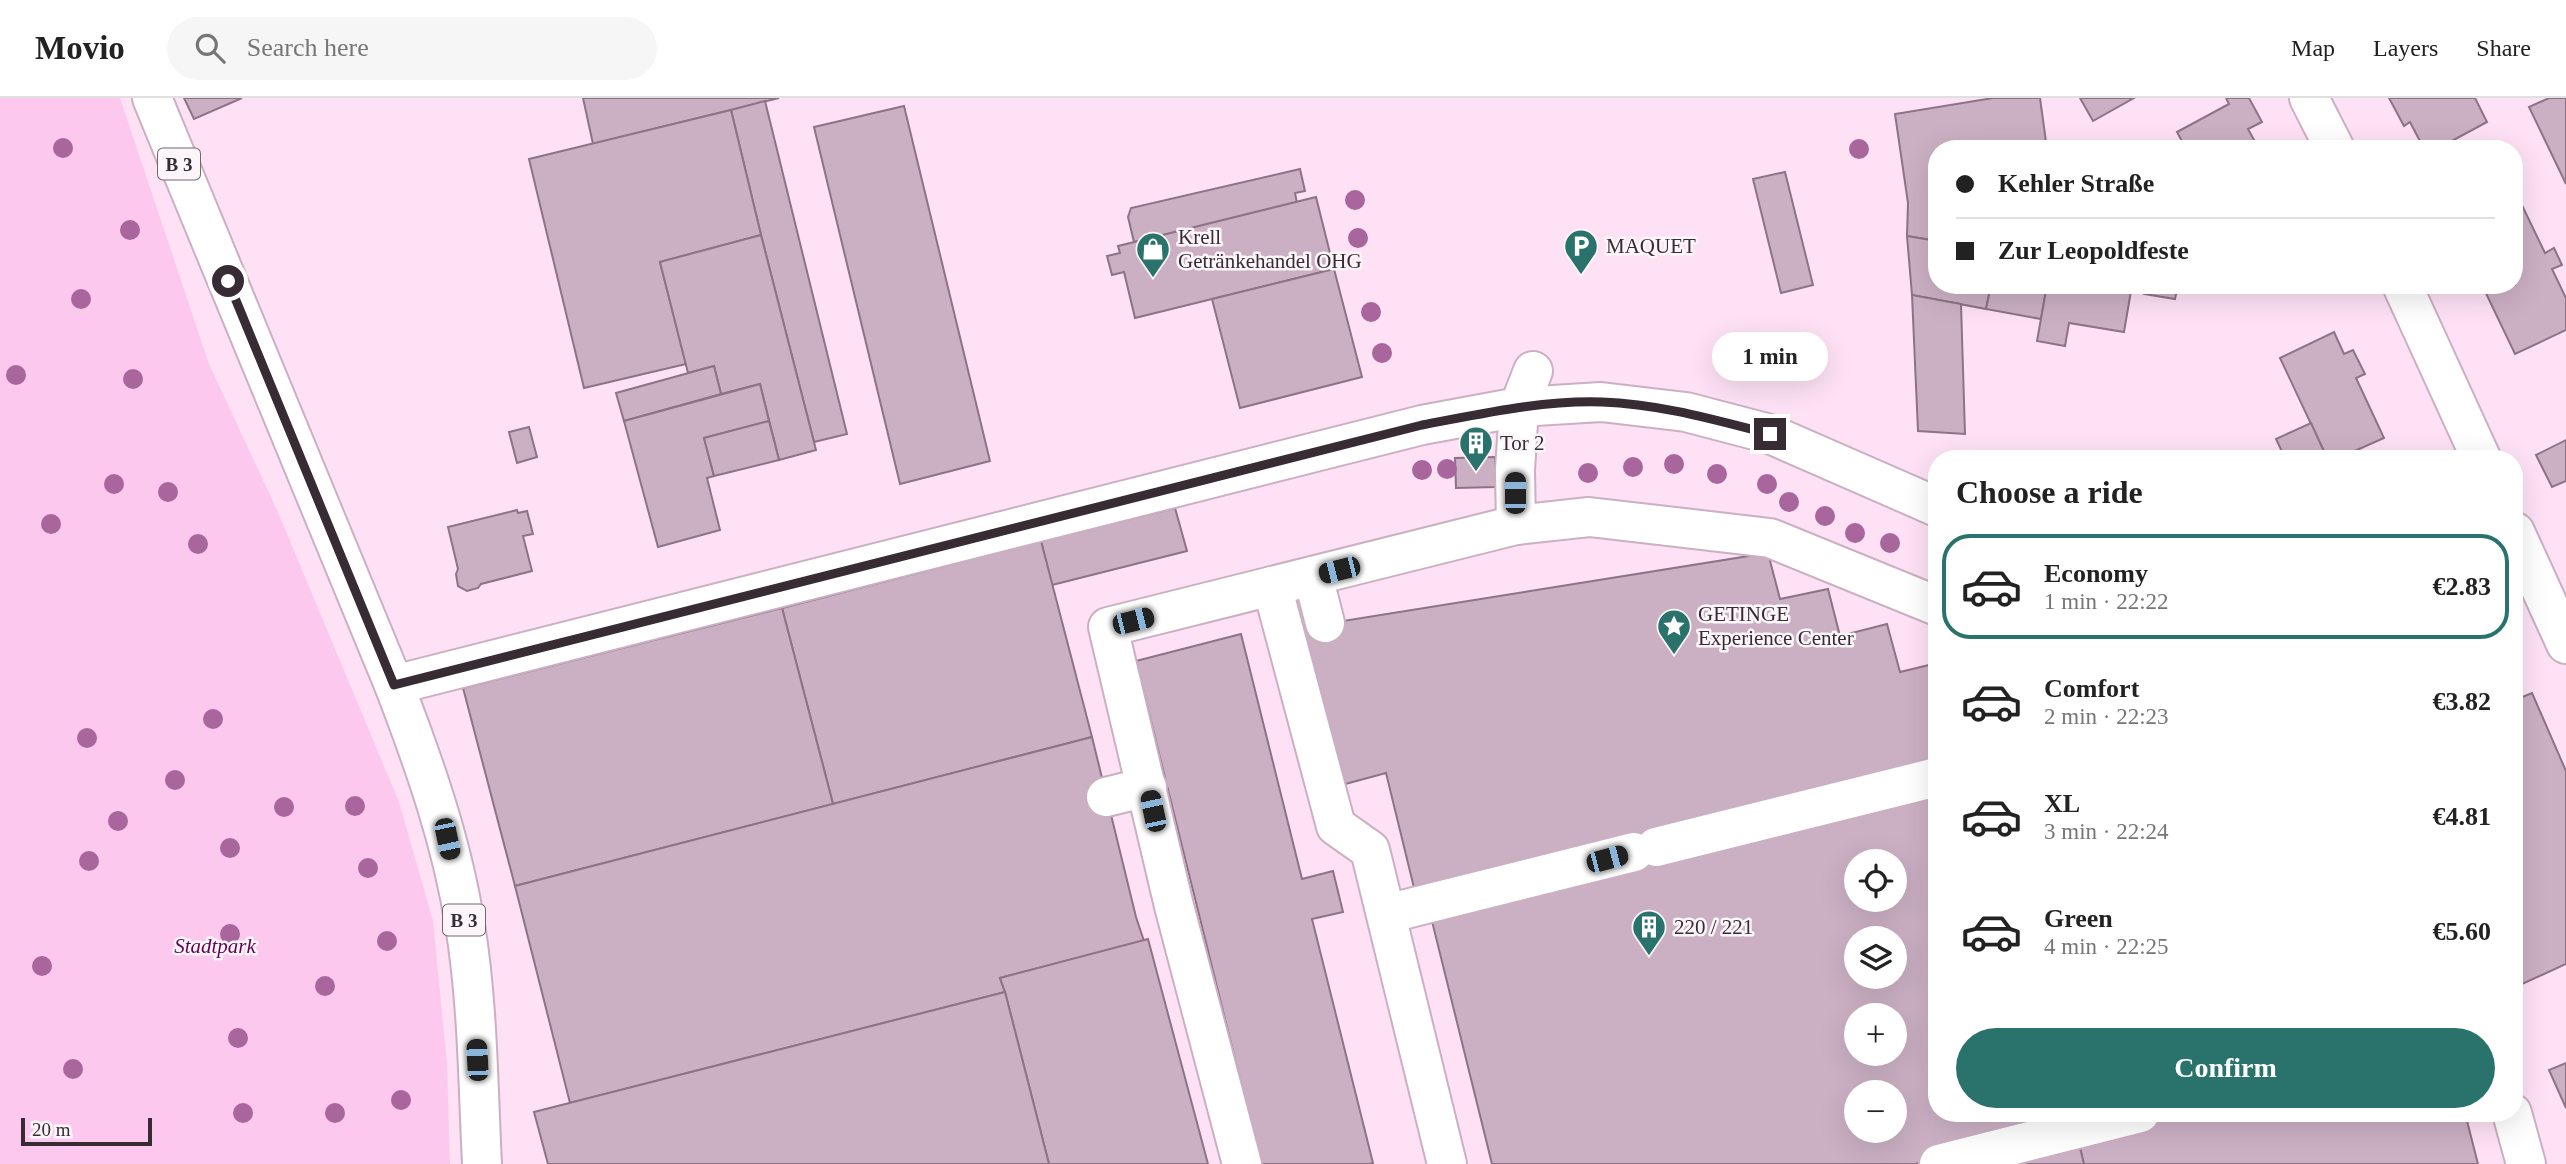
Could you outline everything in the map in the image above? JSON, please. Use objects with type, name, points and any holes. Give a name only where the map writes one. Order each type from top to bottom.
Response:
[{"type":"street","name":"B 3","points":[[152,98],[394,685],[416,741],[447,839],[465,925],[474,1009],[482,1164]]},
{"type":"street","points":[[2309,98],[2330,140]]},
{"type":"street","points":[[2407,294],[2477,450]]},
{"type":"street","points":[[1516,525],[1515,471],[1519,407],[1533,371]]},
{"type":"street","points":[[394,685],[1422,425],[1519,407],[1601,402],[1686,412],[1770,434],[1928,502]]},
{"type":"street","points":[[1242,1164],[1174,906],[1108,627],[1516,525],[1589,517],[1770,538],[1928,602]]},
{"type":"street","points":[[2523,569],[2532,610],[2566,644]]},
{"type":"street","points":[[1313,576],[1325,623]]},
{"type":"street","points":[[1272,586],[1336,826],[1370,850],[1447,1164]]},
{"type":"street","points":[[1386,914],[1928,779]]},
{"type":"street","points":[[1106,797],[1147,787]]},
{"type":"street","points":[[1939,1164],[2105,1122]]},
{"type":"street","points":[[2514,1122],[2526,1164]]},
{"type":"green space","name":"Stadtpark","points":[[0,98],[120,98],[209,364],[277,510],[399,802],[433,921],[447,1064],[450,1164],[0,1164]]},
{"type":"building","points":[[184,98],[242,98],[194,119]]},
{"type":"building","points":[[583,98],[779,98],[593,144]]},
{"type":"building","points":[[1993,98],[2040,98],[2046,140],[1928,140],[1928,240],[1907,236],[1908,203],[1895,114]]},
{"type":"building","points":[[2080,98],[2134,98],[2093,121]]},
{"type":"building","points":[[2226,98],[2249,98],[2262,122],[2248,129],[2254,140],[2181,140],[2177,132],[2229,104]]},
{"type":"building","points":[[2389,98],[2475,98],[2487,122],[2454,140],[2419,140],[2410,122],[2404,126]]},
{"type":"building","points":[[2549,98],[2566,98],[2566,184],[2529,107]]},
{"type":"building","points":[[765,101],[847,434],[814,442],[731,110]]},
{"type":"building","points":[[904,106],[990,461],[900,484],[814,127]]},
{"type":"building","points":[[731,110],[761,235],[660,262],[686,364],[584,388],[529,159]]},
{"type":"building","points":[[1300,169],[1305,191],[1295,193],[1297,203],[1134,242],[1128,217],[1131,208]]},
{"type":"building","points":[[1785,172],[1813,285],[1781,293],[1753,179]]},
{"type":"building","points":[[1316,197],[1334,269],[1135,318],[1124,272],[1112,275],[1107,256],[1120,253],[1118,246]]},
{"type":"building","points":[[2523,207],[2545,253],[2554,248],[2562,265],[2552,269],[2566,298],[2566,330],[2515,354],[2486,294],[2523,294]]},
{"type":"building","points":[[761,235],[816,450],[779,460],[760,384],[721,394],[714,366],[688,373],[660,262]]},
{"type":"building","points":[[1907,236],[1928,240],[1928,294],[1989,294],[1986,309],[1912,295]]},
{"type":"building","points":[[1334,269],[1362,377],[1240,408],[1212,299]]},
{"type":"building","points":[[1989,294],[2045,294],[2041,319],[1986,309]]},
{"type":"building","points":[[2045,294],[2130,294],[2124,332],[2069,323],[2065,346],[2037,341]]},
{"type":"building","points":[[2144,294],[2176,294],[2175,299]]},
{"type":"building","points":[[1912,295],[1961,304],[1965,434],[1918,431]]},
{"type":"building","points":[[2334,332],[2344,354],[2353,350],[2365,374],[2356,378],[2384,438],[2357,450],[2323,450],[2280,358]]},
{"type":"building","points":[[714,366],[721,394],[624,421],[616,393]]},
{"type":"building","points":[[760,384],[769,421],[704,438],[714,476],[707,478],[720,530],[658,547],[624,421]]},
{"type":"building","points":[[769,421],[779,460],[714,476],[704,438]]},
{"type":"building","points":[[2311,423],[2323,450],[2281,450],[2276,439]]},
{"type":"building","points":[[529,427],[537,457],[517,463],[509,432]]},
{"type":"building","points":[[2566,440],[2566,481],[2552,487],[2536,455]]},
{"type":"building","name":"Tor 2","points":[[1495,457],[1496,487],[1456,488],[1455,458]]},
{"type":"building","points":[[1175,508],[1187,551],[1052,585],[1041,541]]},
{"type":"building","points":[[517,510],[518,513],[527,511],[533,534],[523,536],[532,571],[481,584],[478,588],[467,591],[458,586],[458,569],[448,527]]},
{"type":"building","points":[[1041,541],[1092,737],[833,804],[782,608]]},
{"type":"building","points":[[1768,553],[1780,599],[1828,589],[1840,636],[1887,624],[1900,672],[1928,665],[1928,774],[1417,900],[1386,773],[1338,786],[1299,628]]},
{"type":"building","points":[[782,608],[833,804],[515,886],[463,688]]},
{"type":"building","points":[[1241,634],[1302,879],[1333,871],[1343,912],[1312,919],[1373,1163],[1369,1164],[1261,1164],[1136,661]]},
{"type":"building","points":[[2532,693],[2566,771],[2566,964],[2523,984],[2523,697]]},
{"type":"building","points":[[1092,737],[1144,941],[1000,978],[1005,992],[570,1103],[515,886]]},
{"type":"building","name":"220 / 221","points":[[1928,785],[1928,1122],[2086,1122],[1915,1164],[1492,1164],[1429,909]]},
{"type":"building","points":[[1148,939],[1208,1164],[1049,1164],[1000,978]]},
{"type":"building","points":[[1005,992],[1049,1164],[548,1164],[534,1112]]},
{"type":"building","points":[[2566,1063],[2566,1108],[2549,1070]]},
{"type":"building","points":[[2133,1122],[2467,1122],[2478,1164],[2084,1164],[2077,1136]]},
{"type":"building","points":[[2077,1136],[2084,1164],[1969,1164]]},
{"type":"place","name":"MAQUET","points":[[1581,276]]},
{"type":"place","name":"Krell Getränkehandel OHG","points":[[1153,279]]},
{"type":"place","name":"Tor 2","points":[[1476,473]]},
{"type":"place","name":"GETINGE Experience Center","points":[[1674,656]]},
{"type":"place","name":"220 / 221","points":[[1649,957]]},
{"type":"route","points":[[228,281],[394,685],[1422,425],[1519,407],[1601,402],[1686,412],[1770,434]]}]
